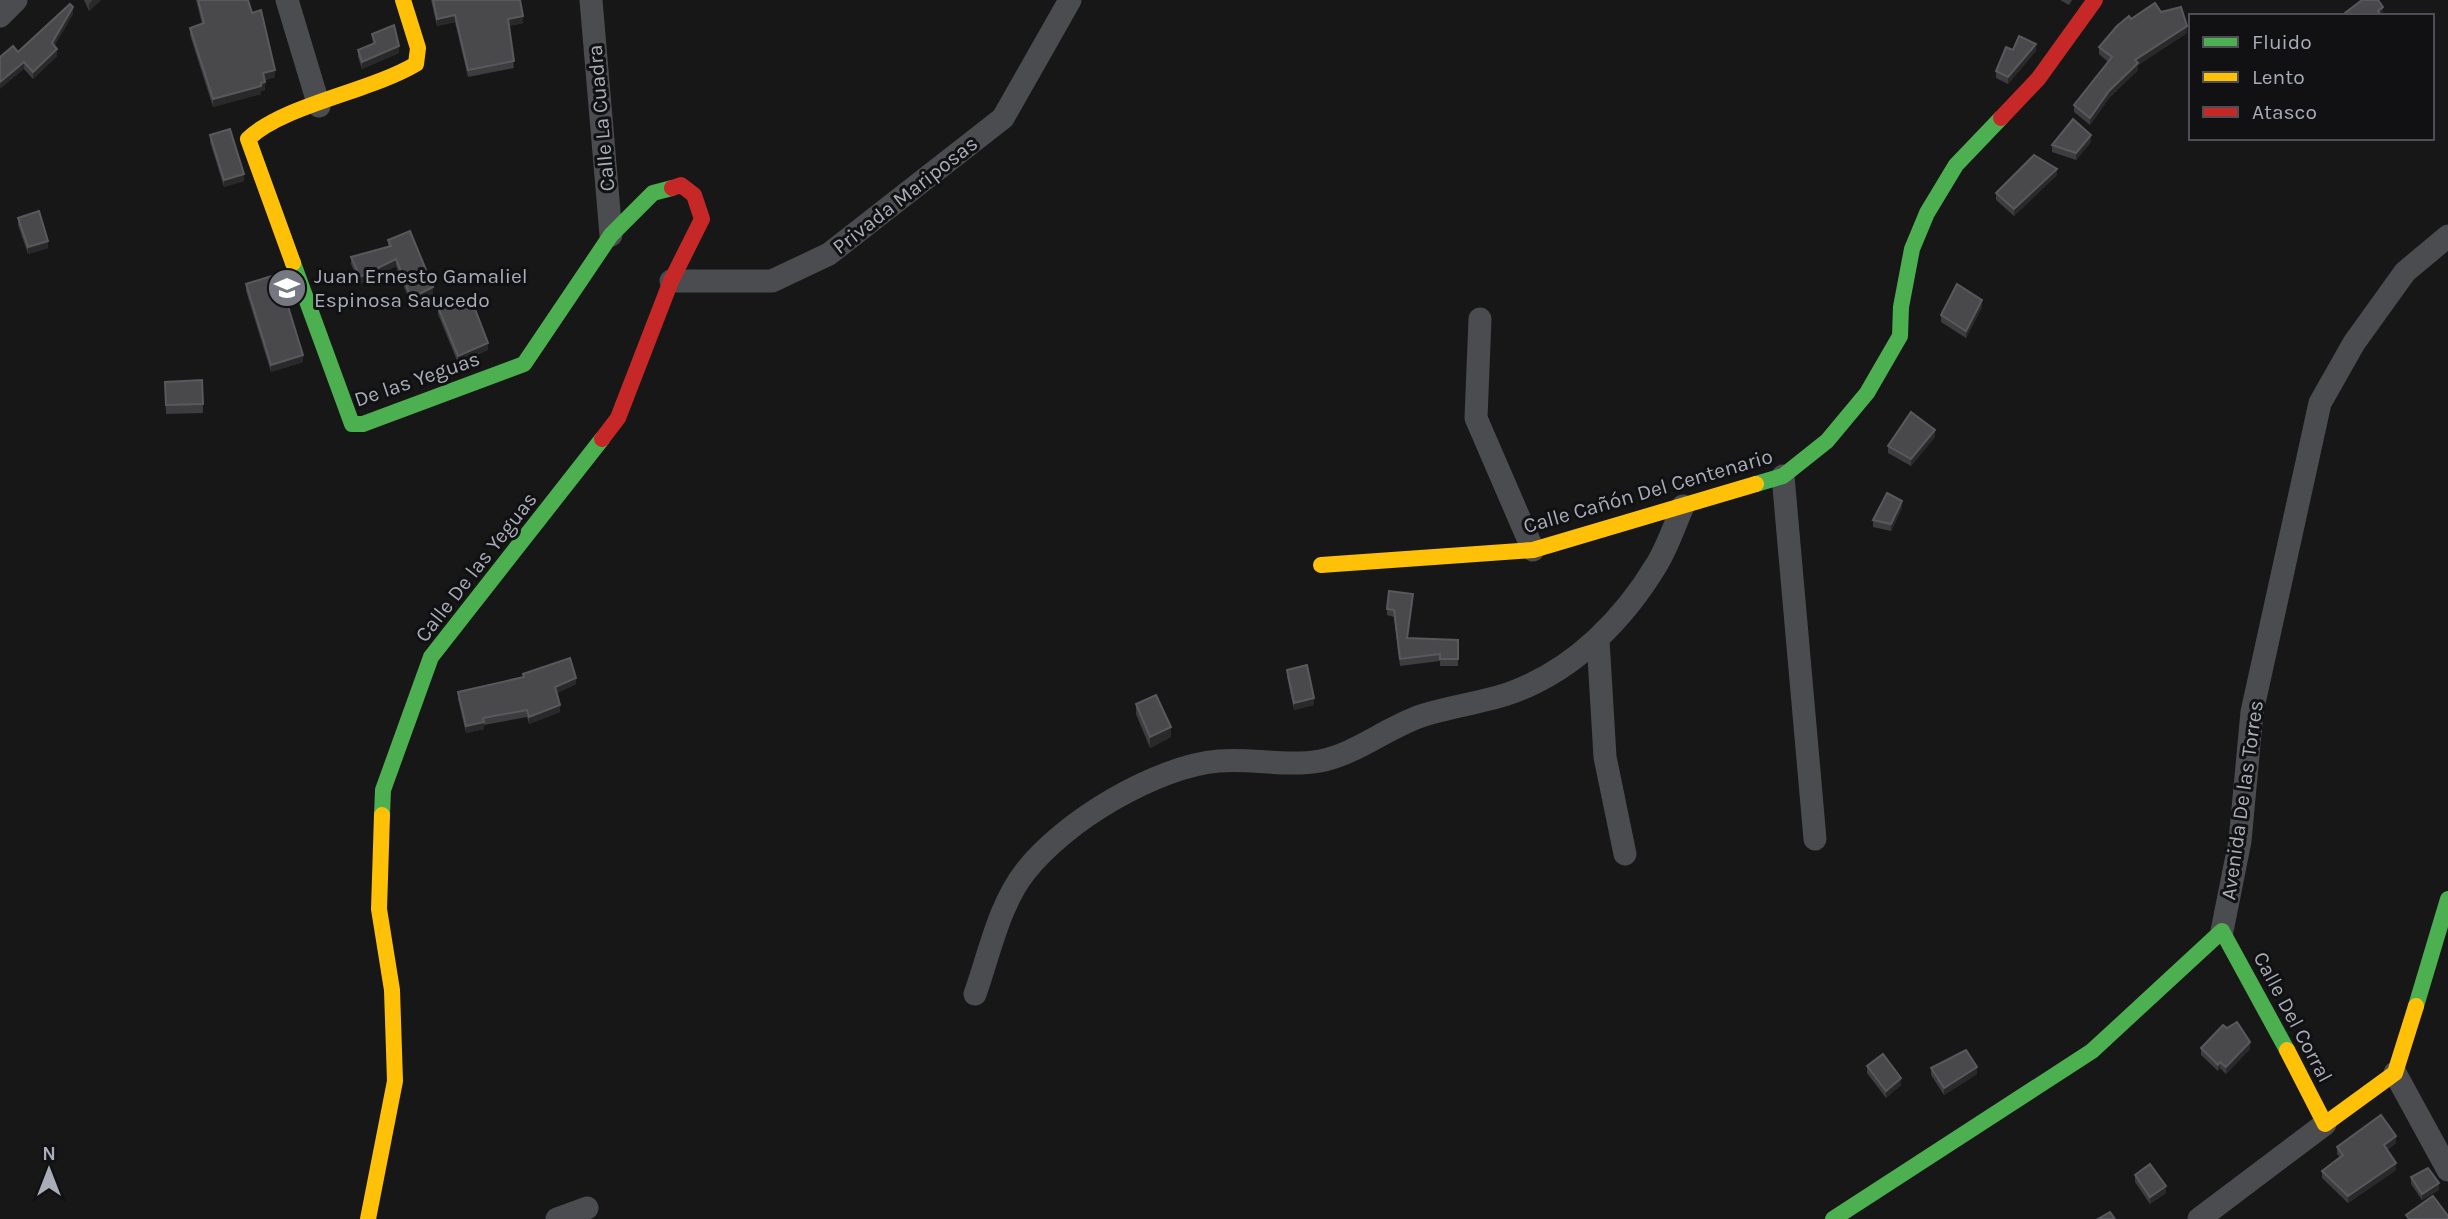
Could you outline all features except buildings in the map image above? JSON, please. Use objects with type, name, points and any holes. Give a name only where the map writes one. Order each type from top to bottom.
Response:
[{"type":"street","points":[[0,16],[16,0]]},
{"type":"street","points":[[287,0],[319,106]]},
{"type":"street","name":"De las Yeguas","points":[[403,0],[419,53],[411,68],[258,128],[248,139],[352,424],[363,424],[524,364],[611,235],[653,193],[681,185]]},
{"type":"street","name":"Calle La Cuadra","points":[[591,0],[611,235]]},
{"type":"street","name":"Privada Mariposas","points":[[671,281],[772,281],[830,254],[1003,118],[1070,0]]},
{"type":"street","name":"Calle Cañón Del Centenario","points":[[1321,565],[1533,550],[1783,476],[1826,440],[1867,393],[1900,336],[1901,307],[1912,249],[1927,213],[1956,165],[2038,79],[2095,0]]},
{"type":"street","name":"Calle De las Yeguas","points":[[368,1219],[395,1081],[392,990],[379,908],[383,790],[431,657],[618,418],[671,281],[702,219],[694,195],[681,185]]},
{"type":"street","name":"Avenida De las Torres","points":[[2222,931],[2240,841],[2252,712],[2320,403],[2354,343],[2405,272],[2448,236]]},
{"type":"street","points":[[1480,319],[1476,418],[1533,550]]},
{"type":"street","points":[[1783,476],[1815,839]]},
{"type":"street","points":[[975,994],[1009,899],[1025,872],[1052,844],[1132,788],[1177,770],[1217,761],[1295,763],[1338,757],[1390,728],[1423,715],[1514,691],[1549,674],[1598,640],[1657,563],[1683,506]]},
{"type":"street","points":[[1598,640],[1605,757],[1625,854]]},
{"type":"street","points":[[2199,1219],[2395,1073],[2448,899]]},
{"type":"street","points":[[1833,1219],[2092,1051],[2222,931]]},
{"type":"street","name":"Calle Del Corral","points":[[2222,931],[2260,996],[2325,1124]]},
{"type":"street","points":[[2395,1073],[2448,1170]]},
{"type":"street","points":[[557,1219],[587,1208]]},
{"type":"traffic: fast","points":[[1756,484],[1783,476],[1827,441],[1867,393],[1900,336],[1901,307],[1912,249],[1927,213],[1956,165],[2001,118]]},
{"type":"traffic: fast","points":[[293,263],[352,424],[363,424],[524,364],[611,235],[653,193],[672,188]]},
{"type":"traffic: fast","points":[[382,815],[383,790],[431,657],[602,439]]},
{"type":"traffic: fast","points":[[2416,1006],[2448,899]]},
{"type":"traffic: fast","points":[[1833,1219],[2092,1051],[2222,931],[2287,1050]]},
{"type":"traffic: slow","points":[[293,263],[248,139],[282,117],[375,83],[416,64],[418,48],[403,0]]},
{"type":"traffic: slow","points":[[1321,565],[1533,550],[1756,484]]},
{"type":"traffic: slow","points":[[368,1219],[395,1081],[392,990],[379,909],[382,815]]},
{"type":"traffic: slow","points":[[2287,1050],[2325,1124],[2395,1073],[2416,1006]]},
{"type":"traffic: jam","points":[[2001,118],[2038,79],[2095,0]]},
{"type":"traffic: jam","points":[[602,439],[618,418],[671,281],[702,219],[694,195],[681,185],[672,188]]},
{"type":"place","name":"Juan Ernesto Gamaliel Espinosa Saucedo","points":[[287,288]]}]
